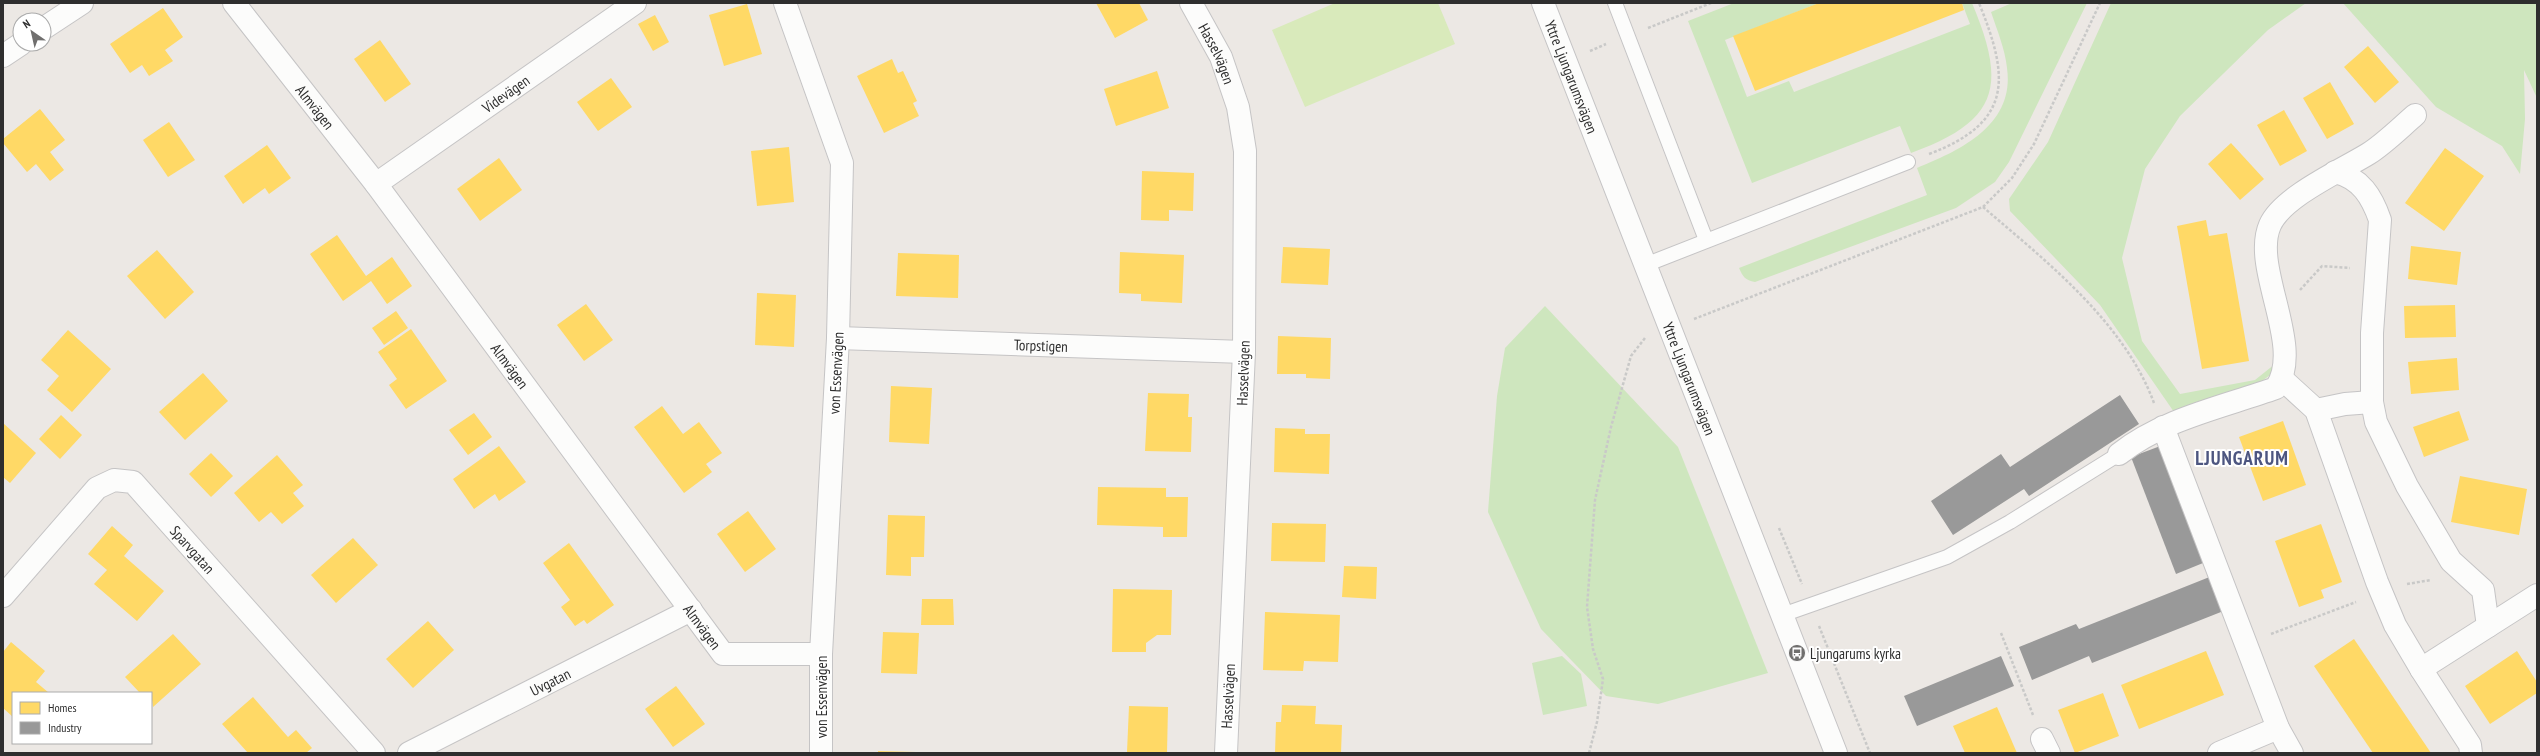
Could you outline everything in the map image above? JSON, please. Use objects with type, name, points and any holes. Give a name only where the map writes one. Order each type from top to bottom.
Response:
[{"type":"street","points":[[52,23],[82,3]]},
{"type":"street","name":"Almvägen","points":[[234,3],[376,184],[723,654],[821,654]]},
{"type":"street","name":"Videvägen","points":[[376,184],[635,3]]},
{"type":"street","name":"von Essenvägen","points":[[785,3],[842,163],[838,338],[821,654],[820,753]]},
{"type":"street","name":"Hasselvägen","points":[[1191,3],[1221,57],[1238,107],[1245,151],[1244,352],[1226,753]]},
{"type":"street","name":"Yttre Ljungarumsvägen","points":[[1543,3],[1836,753]]},
{"type":"street","points":[[3,56],[12,50]]},
{"type":"street","points":[[2119,454],[2132,443],[2163,427],[2276,388],[2282,379],[2286,357],[2266,252],[2270,225],[2281,210],[2335,172],[2369,153],[2415,115]]},
{"type":"street","points":[[2335,172],[2353,178],[2366,191],[2374,202],[2380,220],[2372,333],[2372,402],[2376,422],[2400,473],[2455,567],[2484,590],[2488,626]]},
{"type":"street","name":"Torpstigen","points":[[838,338],[1244,352]]},
{"type":"street","points":[[2282,379],[2316,410],[2395,625],[2421,670],[2470,746],[2471,753]]},
{"type":"street","points":[[2316,410],[2345,404],[2372,402]]},
{"type":"street","points":[[2163,427],[2278,728],[2292,753]]},
{"type":"street","name":"Sparvgatan","points":[[3,596],[97,488],[114,480],[133,482],[374,753]]},
{"type":"street","points":[[2421,670],[2537,595]]},
{"type":"street","name":"Uvgatan","points":[[409,753],[691,610]]},
{"type":"street","points":[[2219,753],[2278,728]]},
{"type":"lane","points":[[1615,3],[1706,240]]},
{"type":"lane","points":[[1645,265],[1908,162]]},
{"type":"lane","points":[[1782,615],[1947,557],[2010,522],[2119,454]]},
{"type":"path","points":[[1908,162],[1942,149],[1971,133],[1994,108],[2000,78],[1997,49],[1979,3]]},
{"type":"path","points":[[1589,753],[1597,722],[1602,679],[1593,649],[1587,607],[1595,500],[1611,428],[1631,356],[1646,336],[1983,207],[2012,178],[2034,144],[2100,3]]},
{"type":"path","points":[[1983,207],[2075,288],[2110,328],[2147,385],[2163,427]]},
{"type":"path","points":[[2278,314],[2322,266],[2350,268],[2351,261]]},
{"type":"path","points":[[2246,643],[2382,591],[2428,582],[2455,567]]},
{"type":"path","points":[[2001,633],[2046,746]]},
{"type":"green space","points":[[1335,3],[1438,3],[1455,44],[1305,107],[1272,30]]},
{"type":"green space","points":[[1734,3],[1819,3],[1725,40],[1747,97],[1789,81],[1794,92],[1970,24],[1962,3],[1972,3],[1983,32],[1990,57],[1991,78],[1988,97],[1978,113],[1963,128],[1940,141],[1911,153],[1900,126],[1752,183],[1688,21]]},
{"type":"green space","points":[[2012,3],[2087,3],[2009,162],[1995,182],[1956,208],[1755,282],[1745,278],[1739,268],[1927,195],[1917,168],[1951,153],[1982,133],[1994,120],[2002,105],[2007,88],[2007,68],[2003,47],[1991,12]]},
{"type":"green space","points":[[2111,3],[2306,3],[2268,30],[2180,116],[2145,169],[2122,258],[2142,341],[2180,394],[2255,380],[2275,364],[2274,372],[2250,390],[2174,412],[2100,305],[2010,211],[2009,199],[2048,142]]},
{"type":"green space","points":[[2343,3],[2537,3],[2537,98],[2524,70],[2525,119],[2520,174],[2502,146],[2436,107]]},
{"type":"green space","points":[[1545,306],[1678,447],[1768,673],[1658,704],[1606,696],[1541,629],[1488,512],[1497,396],[1505,348]]},
{"type":"green space","points":[[1562,656],[1581,674],[1587,706],[1543,715],[1532,663]]},
{"type":"building: Homes","points":[[1096,3],[1139,3],[1148,20],[1115,38]]},
{"type":"building: Homes","points":[[1819,3],[1962,3],[1964,10],[1755,91],[1733,36]]},
{"type":"building: Homes","points":[[747,4],[762,54],[724,66],[709,15]]},
{"type":"building: Homes","points":[[163,8],[183,37],[165,50],[173,61],[149,76],[142,65],[130,73],[110,44]]},
{"type":"building: Homes","points":[[655,15],[669,42],[653,51],[638,24]]},
{"type":"building: Homes","points":[[380,40],[411,84],[385,102],[354,59]]},
{"type":"building: Homes","points":[[2368,46],[2399,82],[2375,103],[2344,67]]},
{"type":"building: Homes","points":[[892,59],[898,73],[903,71],[917,101],[913,103],[919,116],[884,133],[857,76]]},
{"type":"building: Homes","points":[[1157,71],[1169,108],[1116,126],[1104,89]]},
{"type":"building: Homes","points":[[611,78],[632,107],[598,131],[577,102]]},
{"type":"building: Homes","points":[[2330,82],[2354,124],[2327,139],[2303,98]]},
{"type":"building: Homes","points":[[40,109],[65,140],[50,152],[64,170],[50,181],[36,164],[27,172],[3,143],[3,139]]},
{"type":"building: Homes","points":[[2284,110],[2307,151],[2280,166],[2257,125]]},
{"type":"building: Homes","points":[[169,122],[195,160],[168,177],[143,140]]},
{"type":"building: Homes","points":[[2231,143],[2264,179],[2240,200],[2208,164]]},
{"type":"building: Homes","points":[[267,145],[291,178],[269,194],[265,188],[243,204],[224,176]]},
{"type":"building: Homes","points":[[789,147],[794,202],[757,206],[751,151]]},
{"type":"building: Homes","points":[[2445,148],[2484,176],[2444,231],[2405,203]]},
{"type":"building: Homes","points":[[499,158],[522,190],[480,221],[457,189]]},
{"type":"building: Homes","points":[[1142,171],[1194,173],[1193,211],[1169,210],[1169,221],[1141,220]]},
{"type":"building: Homes","points":[[2206,220],[2209,236],[2227,233],[2249,361],[2202,369],[2177,226]]},
{"type":"building: Homes","points":[[337,235],[366,276],[392,257],[412,286],[387,304],[371,281],[343,301],[310,254]]},
{"type":"building: Homes","points":[[2411,246],[2461,252],[2457,285],[2408,279]]},
{"type":"building: Homes","points":[[1283,247],[1330,249],[1328,285],[1281,283]]},
{"type":"building: Homes","points":[[157,250],[194,292],[165,319],[127,276]]},
{"type":"building: Homes","points":[[1120,252],[1184,255],[1182,303],[1141,301],[1141,294],[1119,293]]},
{"type":"building: Homes","points":[[898,253],[959,255],[958,298],[896,296]]},
{"type":"building: Homes","points":[[757,293],[796,295],[794,347],[755,345]]},
{"type":"building: Homes","points":[[586,304],[613,340],[584,361],[557,325]]},
{"type":"building: Homes","points":[[2455,305],[2456,337],[2405,338],[2404,306]]},
{"type":"building: Homes","points":[[396,311],[408,328],[384,345],[372,328]]},
{"type":"building: Homes","points":[[411,329],[447,381],[406,409],[389,385],[397,379],[378,352]]},
{"type":"building: Homes","points":[[68,330],[111,369],[72,412],[47,390],[59,376],[41,360]]},
{"type":"building: Homes","points":[[1278,336],[1331,338],[1330,379],[1306,378],[1306,374],[1277,374]]},
{"type":"building: Homes","points":[[2457,358],[2459,390],[2411,394],[2408,362]]},
{"type":"building: Homes","points":[[203,373],[228,401],[185,440],[159,412]]},
{"type":"building: Homes","points":[[891,386],[932,388],[929,444],[889,442]]},
{"type":"building: Homes","points":[[1148,393],[1189,394],[1188,417],[1192,417],[1191,452],[1145,451]]},
{"type":"building: Homes","points":[[662,406],[683,434],[699,422],[722,453],[706,464],[712,472],[684,493],[634,427]]},
{"type":"building: Homes","points":[[2459,411],[2469,440],[2424,457],[2413,427]]},
{"type":"building: Homes","points":[[474,413],[492,437],[468,455],[449,430]]},
{"type":"building: Homes","points":[[61,415],[82,435],[60,459],[39,439]]},
{"type":"building: Homes","points":[[2283,421],[2306,485],[2263,501],[2239,437]]},
{"type":"building: Homes","points":[[3,423],[36,453],[10,483],[3,477]]},
{"type":"building: Homes","points":[[1275,428],[1305,429],[1305,434],[1330,434],[1329,474],[1274,472]]},
{"type":"building: Homes","points":[[499,446],[526,482],[499,501],[495,494],[474,509],[453,479]]},
{"type":"building: Homes","points":[[211,453],[233,476],[211,497],[189,474]]},
{"type":"building: Homes","points":[[277,455],[303,485],[293,493],[304,506],[282,524],[271,512],[259,522],[234,493]]},
{"type":"building: Homes","points":[[2460,476],[2527,489],[2519,535],[2451,522]]},
{"type":"building: Homes","points":[[1098,487],[1166,488],[1166,497],[1188,497],[1187,537],[1163,537],[1163,527],[1097,525]]},
{"type":"building: Homes","points":[[748,511],[776,549],[745,572],[717,534]]},
{"type":"building: Homes","points":[[888,515],[925,516],[924,557],[911,557],[911,576],[886,575]]},
{"type":"building: Homes","points":[[1272,523],[1326,524],[1325,562],[1271,561]]},
{"type":"building: Homes","points":[[2321,524],[2342,582],[2321,590],[2324,598],[2299,607],[2275,541]]},
{"type":"building: Homes","points":[[112,526],[133,545],[124,556],[164,591],[137,621],[94,584],[107,570],[88,554]]},
{"type":"building: Homes","points":[[353,538],[378,565],[336,603],[311,575]]},
{"type":"building: Homes","points":[[569,543],[614,605],[587,624],[584,620],[575,626],[561,607],[570,600],[543,563]]},
{"type":"building: Homes","points":[[1344,566],[1377,567],[1376,599],[1342,597]]},
{"type":"building: Homes","points":[[1113,589],[1172,590],[1171,635],[1157,635],[1146,643],[1146,652],[1112,652]]},
{"type":"building: Homes","points":[[922,599],[953,599],[954,625],[921,625]]},
{"type":"building: Homes","points":[[1265,612],[1340,615],[1338,662],[1304,661],[1303,671],[1263,670]]},
{"type":"building: Homes","points":[[428,621],[454,650],[413,688],[386,659]]},
{"type":"building: Homes","points":[[883,632],[919,633],[917,674],[881,673]]},
{"type":"building: Homes","points":[[173,634],[201,664],[153,707],[152,692],[139,692],[125,677]]},
{"type":"building: Homes","points":[[2354,639],[2431,753],[2373,753],[2314,666]]},
{"type":"building: Homes","points":[[11,642],[45,671],[36,682],[48,692],[12,692],[12,716],[3,708],[3,652]]},
{"type":"building: Homes","points":[[2206,651],[2224,695],[2139,729],[2121,685]]},
{"type":"building: Homes","points":[[2517,651],[2537,682],[2537,693],[2490,724],[2465,686]]},
{"type":"building: Homes","points":[[676,686],[705,724],[673,747],[645,709]]},
{"type":"building: Homes","points":[[2103,693],[2119,736],[2075,753],[2058,710]]},
{"type":"building: Homes","points":[[253,697],[288,737],[296,730],[312,748],[306,753],[248,753],[222,724]]},
{"type":"building: Homes","points":[[1282,705],[1316,706],[1315,724],[1342,725],[1341,753],[1275,753],[1276,722],[1281,722]]},
{"type":"building: Homes","points":[[1129,706],[1168,707],[1167,753],[1127,752]]},
{"type":"building: Homes","points":[[1997,707],[2017,753],[1965,753],[1953,726]]},
{"type":"building: Homes","points":[[878,751],[916,752],[916,753],[878,753]]},
{"type":"building: Industry","points":[[2120,395],[2139,424],[2029,496],[2024,489],[1953,535],[1931,501],[2001,454],[2010,467]]},
{"type":"building: Industry","points":[[2163,445],[2208,561],[2176,574],[2131,457]]},
{"type":"building: Industry","points":[[2212,576],[2226,610],[2092,663],[2089,656],[2032,680],[2019,647],[2076,624],[2079,629]]},
{"type":"building: Industry","points":[[2001,656],[2014,686],[1917,726],[1904,696]]},
{"type":"place","name":"Ljungarums kyrka","points":[[1797,653]]},
{"type":"district","name":"LJUNGARUM","points":[[2242,458]]}]
